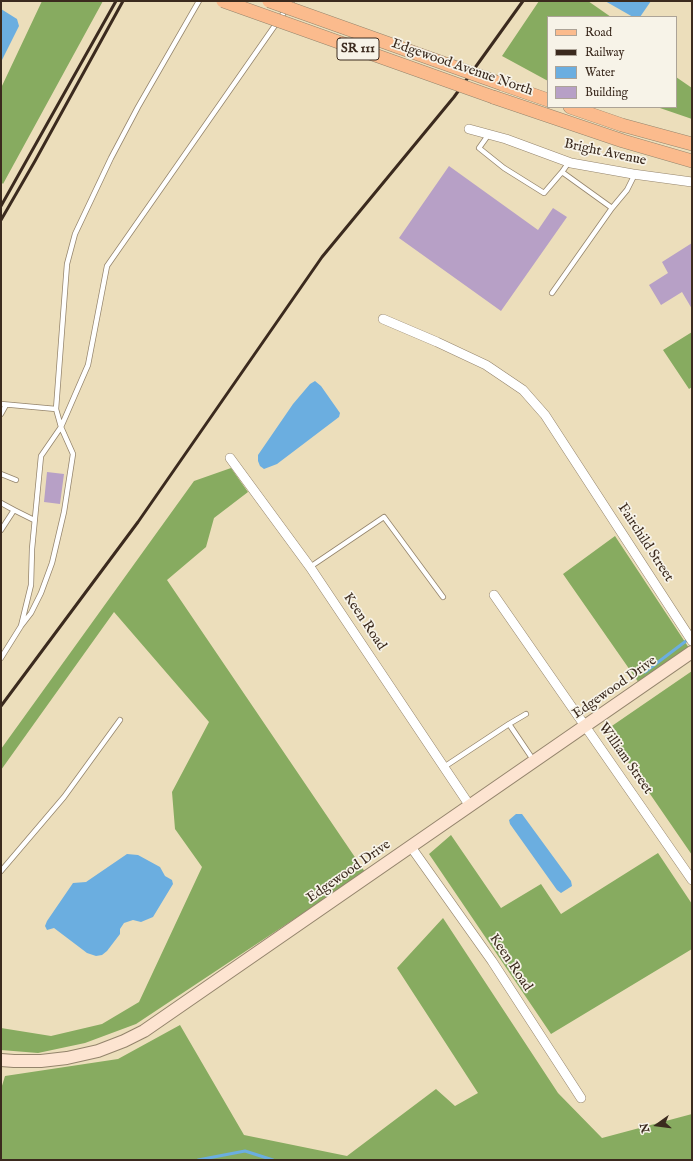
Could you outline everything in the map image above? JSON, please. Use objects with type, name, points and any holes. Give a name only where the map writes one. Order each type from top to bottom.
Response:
[{"type":"main road","name":"Edgewood Avenue North","points":[[223,1],[493,97],[623,141],[692,161]]},
{"type":"main road","name":"Edgewood Avenue North","points":[[269,1],[547,100]]},
{"type":"main road","points":[[573,108],[622,125],[692,144]]},
{"type":"street","name":"Bright Avenue","points":[[469,129],[506,138],[569,162],[635,174],[692,182]]},
{"type":"street","name":"Fairchild Street","points":[[383,319],[486,365],[523,390],[544,415],[692,641]]},
{"type":"street","name":"Keen Road","points":[[230,458],[310,567],[470,806]]},
{"type":"street","name":"William Street","points":[[494,594],[692,880]]},
{"type":"street","name":"Edgewood Drive","points":[[1,1060],[41,1061],[67,1058],[98,1051],[144,1031],[692,652]]},
{"type":"street","name":"Keen Road","points":[[411,847],[492,961],[582,1098]]},
{"type":"lane","points":[[1,658],[31,613],[41,593],[52,563],[64,512],[73,454],[61,427],[56,409],[67,264],[75,234],[111,158],[138,106],[199,1]]},
{"type":"lane","points":[[21,626],[31,585],[34,520],[41,456],[61,427],[88,365],[107,266],[292,1]]},
{"type":"lane","points":[[489,134],[479,148],[504,168],[544,193],[569,162]]},
{"type":"lane","points":[[562,172],[612,208]]},
{"type":"lane","points":[[552,293],[612,208],[627,190],[635,174]]},
{"type":"lane","points":[[1,414],[3,404],[56,409]]},
{"type":"lane","points":[[1,474],[16,480]]},
{"type":"lane","points":[[1,503],[34,520]]},
{"type":"lane","points":[[1,530],[14,510]]},
{"type":"lane","points":[[310,567],[384,517],[443,597]]},
{"type":"lane","points":[[444,766],[526,714]]},
{"type":"lane","points":[[1,871],[64,798],[120,720]]},
{"type":"lane","points":[[509,724],[535,762]]},
{"type":"green space","points":[[42,1],[103,1],[3,184],[1,182],[1,88]]},
{"type":"green space","points":[[539,1],[588,1],[610,16],[547,16],[547,80],[502,56]]},
{"type":"green space","points":[[677,78],[692,88],[692,119],[660,108],[677,108]]},
{"type":"green space","points":[[692,332],[692,387],[689,389],[663,350]]},
{"type":"green space","points":[[231,468],[248,492],[214,518],[206,547],[167,580],[365,872],[136,1024],[85,1043],[38,1053],[1,1050],[1,1028],[51,1036],[102,1024],[139,1002],[202,867],[175,829],[172,792],[209,722],[114,612],[1,770],[1,749],[194,481]]},
{"type":"green space","points":[[615,536],[689,648],[639,683],[563,574]]},
{"type":"green space","points":[[692,671],[692,855],[606,730]]},
{"type":"green space","points":[[451,835],[501,908],[541,884],[561,914],[658,853],[692,904],[692,949],[551,1034],[429,854]]},
{"type":"green space","points":[[443,918],[558,1093],[602,1138],[692,1114],[692,1160],[1,1160],[1,1089],[5,1076],[118,1059],[180,1025],[244,1135],[347,1156],[436,1089],[455,1106],[478,1093],[397,968]]},
{"type":"water","points":[[605,1],[651,1],[641,16],[631,16]]},
{"type":"water","points":[[1,9],[17,19],[19,26],[1,62]]},
{"type":"water","points":[[315,381],[321,386],[340,413],[339,417],[277,464],[264,469],[260,466],[258,455],[293,404],[310,384]]},
{"type":"water","points":[[516,814],[522,814],[571,881],[572,886],[561,893],[557,890],[510,824],[509,820]]},
{"type":"water","points":[[127,854],[138,855],[160,867],[165,876],[172,880],[173,884],[153,917],[141,922],[133,920],[124,923],[120,929],[120,934],[107,951],[102,955],[96,956],[87,953],[54,928],[47,930],[45,926],[47,921],[73,883],[86,882]]},
{"type":"building","points":[[449,166],[538,230],[553,208],[567,217],[501,311],[399,238]]},
{"type":"building","points":[[692,243],[692,309],[682,292],[661,305],[649,285],[668,273],[662,262]]},
{"type":"building","points":[[47,472],[64,474],[60,504],[44,502]]},
{"type":"waterway","points":[[645,672],[686,641]]},
{"type":"waterway","points":[[198,1160],[245,1151],[273,1160]]},
{"type":"railway","points":[[1,206],[116,1]]},
{"type":"railway","points":[[1,220],[123,1]]},
{"type":"railway","points":[[1,706],[138,522],[322,257],[454,97],[523,1]]}]
